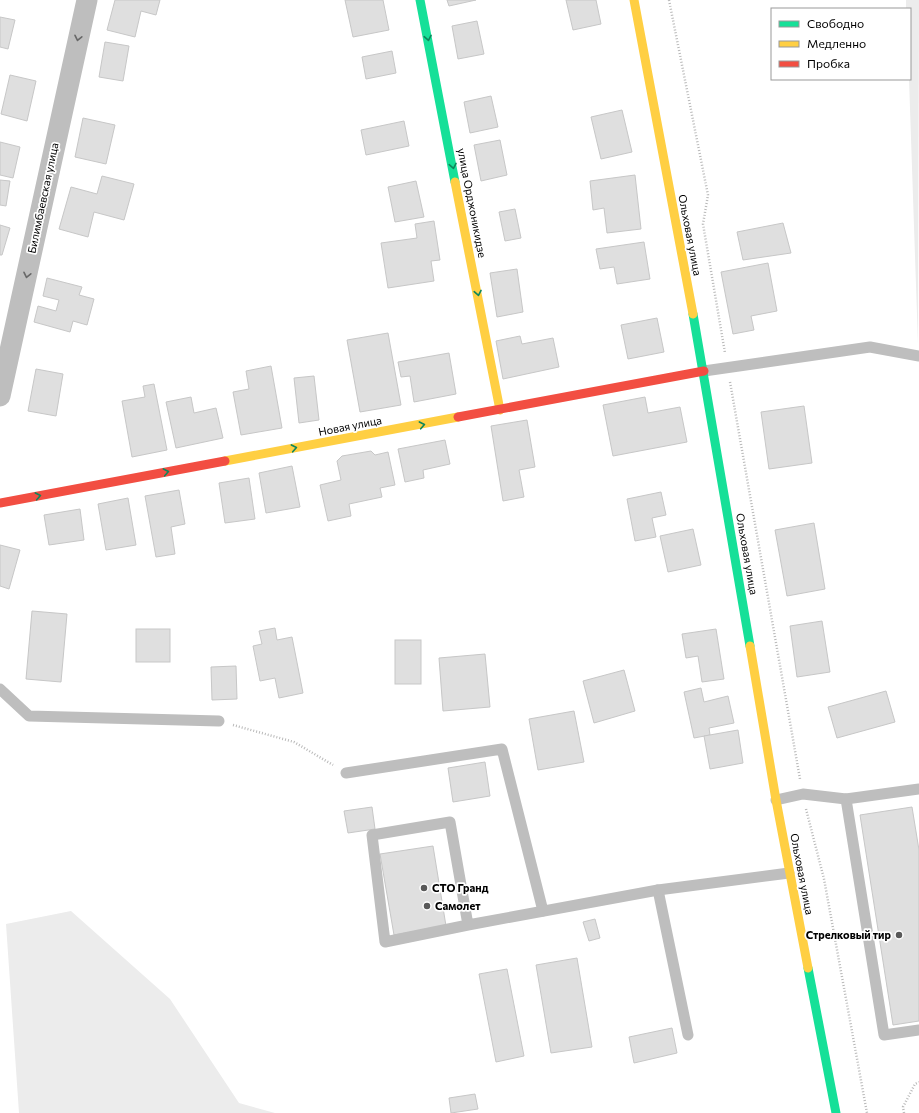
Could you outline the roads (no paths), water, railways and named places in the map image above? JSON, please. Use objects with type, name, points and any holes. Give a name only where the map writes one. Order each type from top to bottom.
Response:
[{"type":"street","name":"Билимбаевская улица","points":[[0,396],[86,0]]},
{"type":"street","name":"улица Орджоникидзе","points":[[420,0],[500,410]]},
{"type":"street","name":"Ольховая улица","points":[[634,0],[704,371],[789,873],[836,1113]]},
{"type":"street","name":"Новая улица","points":[[0,503],[704,371]]},
{"type":"lane","points":[[704,371],[728,369],[870,347],[919,356]]},
{"type":"lane","points":[[0,689],[29,716],[219,721]]},
{"type":"lane","points":[[346,773],[502,749],[543,912]]},
{"type":"lane","points":[[776,800],[803,794],[846,799],[919,788]]},
{"type":"lane","points":[[846,799],[884,1035],[919,1030]]},
{"type":"lane","points":[[468,925],[450,822],[372,835],[385,942],[658,890],[789,873]]},
{"type":"lane","points":[[658,890],[688,1035]]},
{"type":"place","name":"СТО Гранд","points":[[424,888]]},
{"type":"place","name":"Самолет","points":[[427,906]]},
{"type":"place","name":"Стрелковый тир","points":[[899,935]]}]
